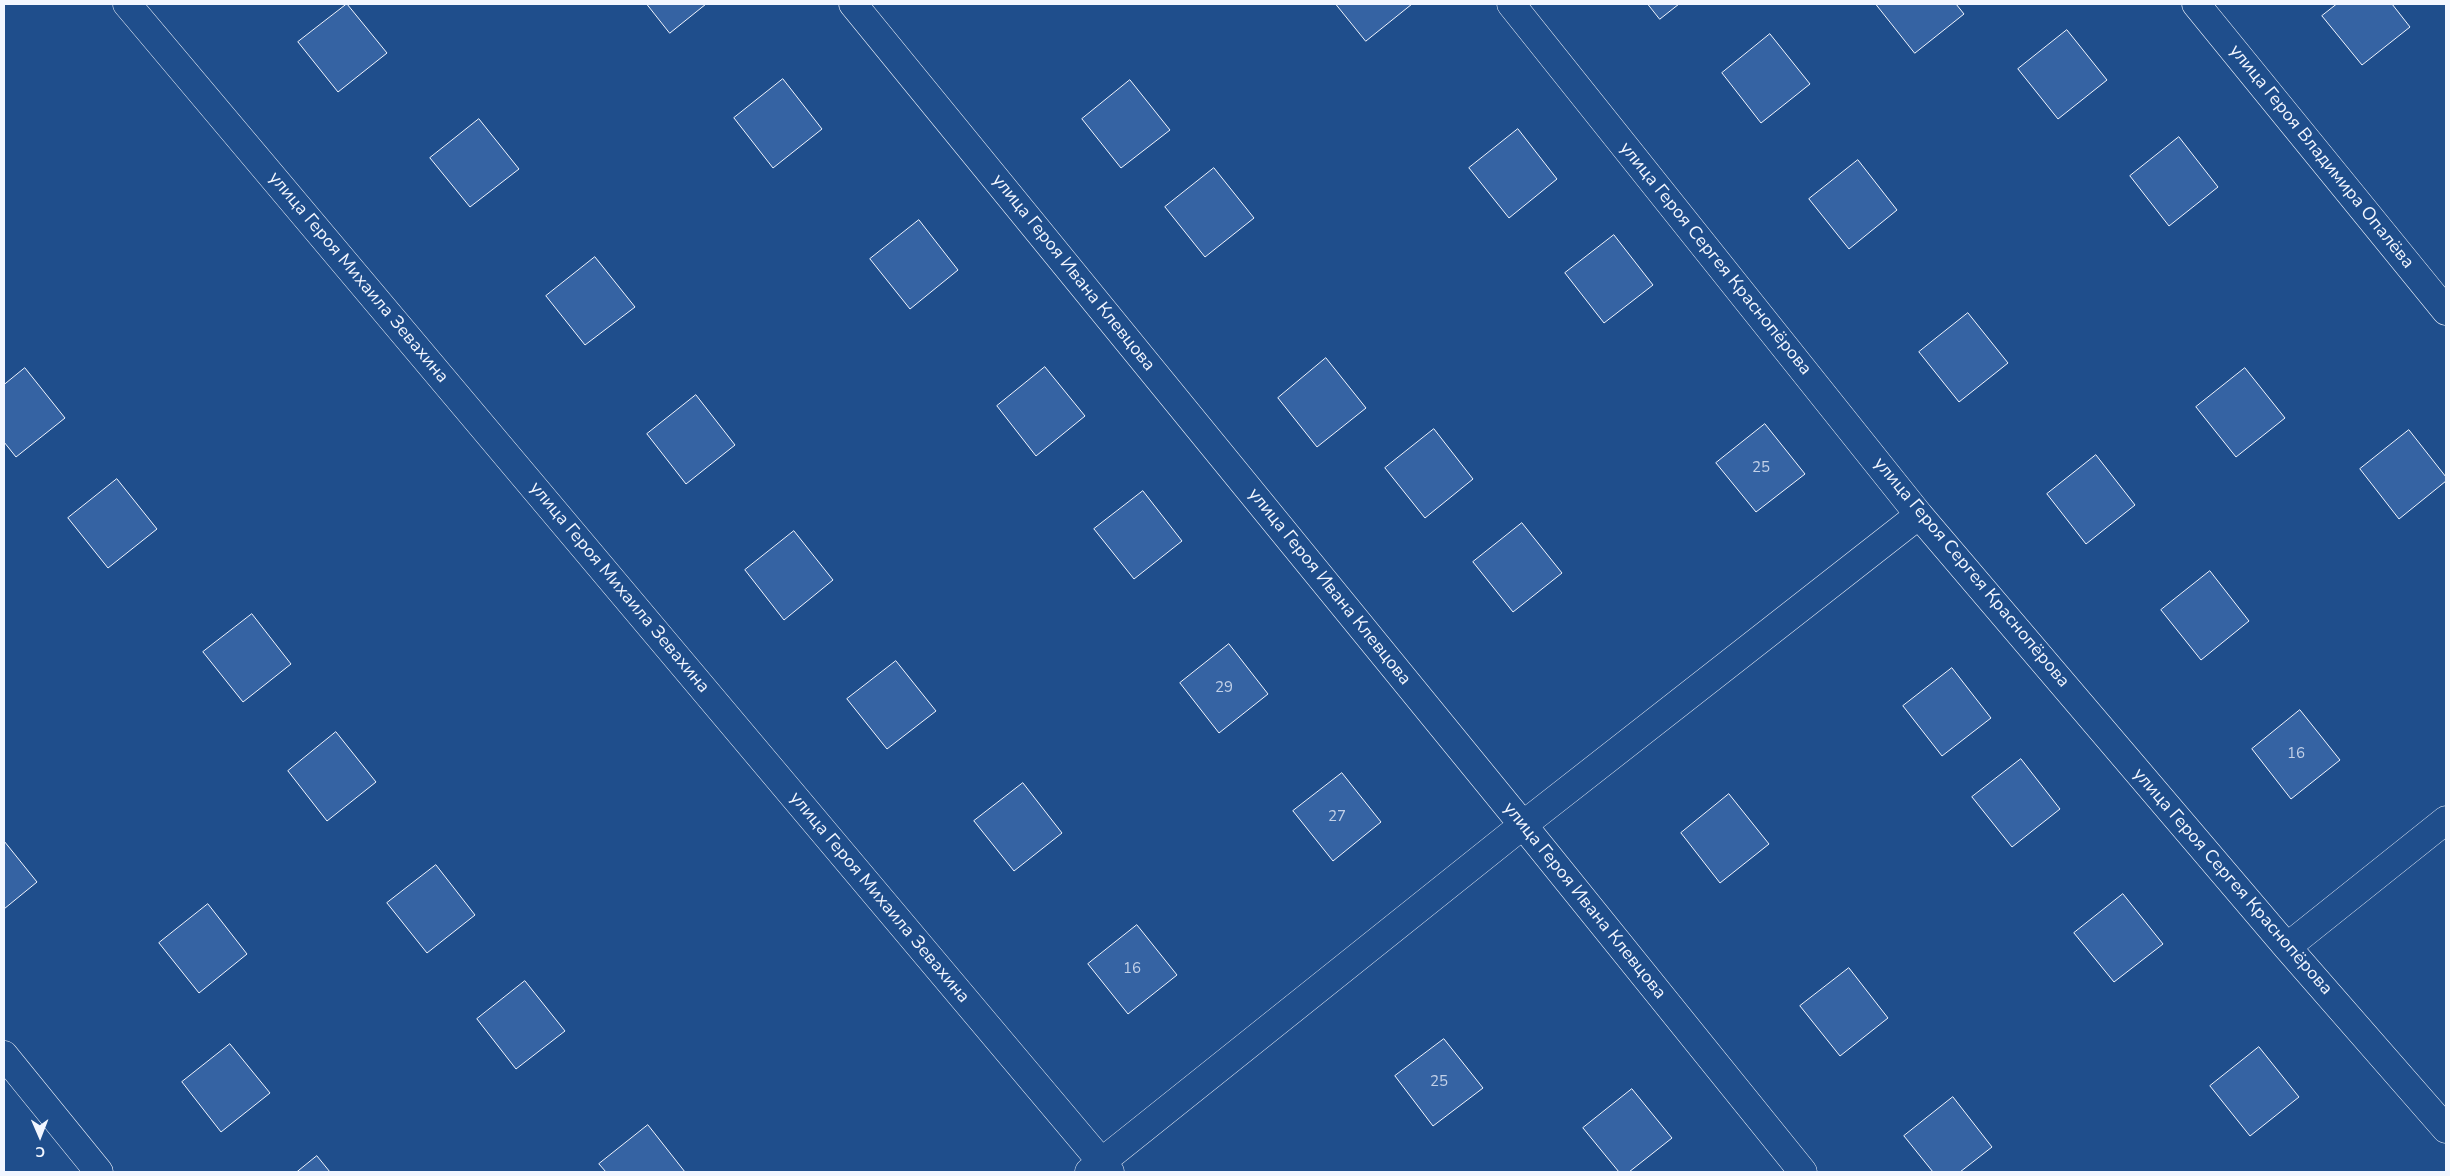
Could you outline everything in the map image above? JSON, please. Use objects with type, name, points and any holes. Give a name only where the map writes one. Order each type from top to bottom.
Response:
[{"type":"street","name":"улица Героя Михаила Зевахина","points":[[127,4],[1100,1169]]},
{"type":"street","name":"улица Героя Ивана Клевцова","points":[[853,4],[1523,825],[1803,1172]]},
{"type":"street","name":"улица Героя Сергея Краснопёрова","points":[[1511,4],[1919,515],[2287,947],[2446,1129]]},
{"type":"street","name":"улица Героя Владимира Опалёва","points":[[2196,4],[2446,310]]},
{"type":"street","points":[[1100,1169],[1523,825],[1919,515]]},
{"type":"street","points":[[2287,947],[2446,820]]},
{"type":"street","points":[[4,1055],[99,1172]]},
{"type":"building","points":[[347,4],[387,53],[338,92],[298,42]]},
{"type":"building","points":[[647,4],[706,4],[670,33]]},
{"type":"building","points":[[1336,4],[1412,4],[1366,41]]},
{"type":"building","points":[[1648,4],[1679,4],[1660,19]]},
{"type":"building","points":[[1876,4],[1956,4],[1964,14],[1915,53]]},
{"type":"building","points":[[2337,4],[2392,4],[2410,27],[2362,65],[2322,16]]},
{"type":"building","points":[[2067,30],[2107,80],[2058,119],[2018,69]]},
{"type":"building","points":[[1770,34],[1810,84],[1761,123],[1722,73]]},
{"type":"building","points":[[783,79],[822,129],[773,168],[734,118]]},
{"type":"building","points":[[1130,80],[1170,130],[1121,168],[1082,119]]},
{"type":"building","points":[[479,119],[519,169],[470,207],[430,158]]},
{"type":"building","points":[[1518,129],[1557,179],[1509,218],[1469,168]]},
{"type":"building","points":[[2179,137],[2218,187],[2169,226],[2130,176]]},
{"type":"building","points":[[1858,160],[1897,210],[1849,249],[1809,199]]},
{"type":"building","points":[[1214,168],[1254,218],[1205,257],[1165,207]]},
{"type":"building","points":[[919,220],[958,270],[910,309],[870,259]]},
{"type":"building","points":[[1614,235],[1653,285],[1604,323],[1565,273]]},
{"type":"building","points":[[595,257],[635,307],[585,345],[546,296]]},
{"type":"building","points":[[1968,313],[2008,363],[1959,402],[1919,352]]},
{"type":"building","points":[[1326,358],[1366,408],[1317,447],[1278,398]]},
{"type":"building","points":[[1045,367],[1085,416],[1036,456],[997,406]]},
{"type":"building","points":[[25,368],[65,418],[16,457],[4,442],[4,385]]},
{"type":"building","points":[[2245,368],[2285,418],[2236,457],[2196,407]]},
{"type":"building","points":[[696,395],[735,445],[686,484],[647,434]]},
{"type":"building","points":[[1765,424],[1805,474],[1756,512],[1716,463]]},
{"type":"building","points":[[1434,429],[1473,479],[1425,518],[1385,468]]},
{"type":"building","points":[[2409,430],[2446,477],[2446,481],[2399,519],[2360,469]]},
{"type":"building","points":[[2096,455],[2135,505],[2086,544],[2047,494]]},
{"type":"building","points":[[117,479],[157,529],[108,568],[68,518]]},
{"type":"building","points":[[1143,491],[1182,541],[1134,579],[1094,529]]},
{"type":"building","points":[[1522,523],[1562,573],[1513,612],[1473,562]]},
{"type":"building","points":[[794,531],[833,580],[784,620],[745,570]]},
{"type":"building","points":[[2210,571],[2249,621],[2201,660],[2161,610]]},
{"type":"building","points":[[252,614],[291,664],[243,702],[203,652]]},
{"type":"building","points":[[1229,644],[1268,694],[1219,733],[1180,683]]},
{"type":"building","points":[[896,661],[936,711],[887,749],[847,699]]},
{"type":"building","points":[[1952,668],[1991,718],[1942,756],[1903,706]]},
{"type":"building","points":[[2300,710],[2340,760],[2291,799],[2252,749]]},
{"type":"building","points":[[336,732],[376,782],[327,821],[288,771]]},
{"type":"building","points":[[2021,759],[2060,809],[2012,847],[1972,797]]},
{"type":"building","points":[[1342,773],[1381,822],[1333,861],[1293,811]]},
{"type":"building","points":[[1023,783],[1062,833],[1014,871],[974,821]]},
{"type":"building","points":[[1729,794],[1769,844],[1720,883],[1681,833]]},
{"type":"building","points":[[4,841],[37,882],[4,909]]},
{"type":"building","points":[[436,865],[475,915],[427,953],[387,903]]},
{"type":"building","points":[[2123,894],[2163,944],[2114,982],[2074,933]]},
{"type":"building","points":[[208,904],[247,954],[199,993],[159,943]]},
{"type":"building","points":[[1137,925],[1177,975],[1128,1014],[1088,964]]},
{"type":"building","points":[[1849,968],[1888,1018],[1840,1056],[1800,1006]]},
{"type":"building","points":[[525,981],[565,1031],[516,1069],[477,1019]]},
{"type":"building","points":[[1444,1039],[1483,1088],[1433,1126],[1395,1076]]},
{"type":"building","points":[[230,1044],[270,1093],[221,1132],[182,1082]]},
{"type":"building","points":[[2259,1047],[2299,1097],[2250,1136],[2210,1086]]},
{"type":"building","points":[[1632,1089],[1672,1138],[1629,1172],[1619,1172],[1583,1128]]},
{"type":"building","points":[[1953,1097],[1992,1147],[1960,1172],[1933,1172],[1904,1136]]},
{"type":"building","points":[[648,1125],[685,1172],[606,1172],[599,1164]]},
{"type":"building","points":[[317,1156],[330,1172],[297,1172]]}]
